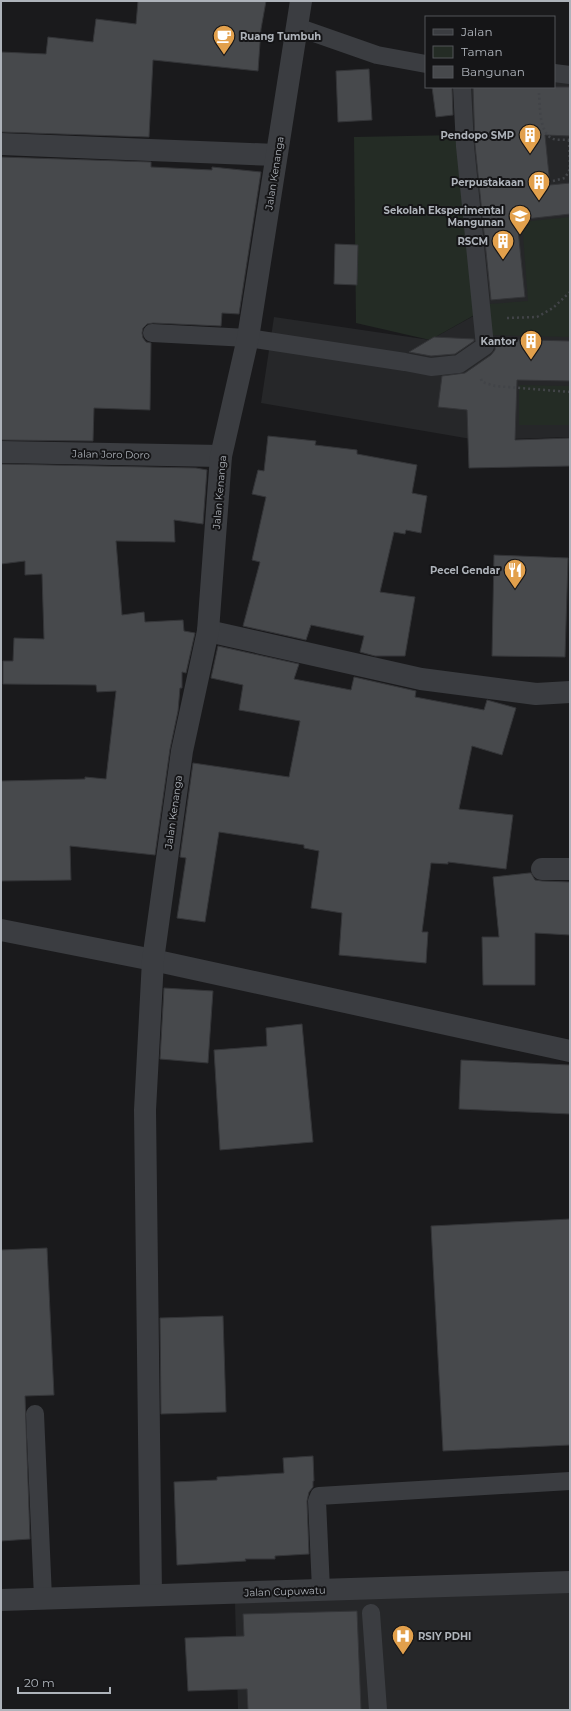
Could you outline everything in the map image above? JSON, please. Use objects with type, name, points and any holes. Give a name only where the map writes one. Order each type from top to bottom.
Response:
[{"type":"street","name":"Jalan Kenanga","points":[[151,1595],[145,1110],[153,960],[182,751],[208,631],[221,456],[248,338],[301,1]]},
{"type":"street","points":[[1,144],[276,155]]},
{"type":"street","name":"Jalan Joro Doro","points":[[1,452],[221,456]]},
{"type":"street","points":[[208,631],[421,679],[536,694],[570,692]]},
{"type":"street","points":[[542,869],[570,869]]},
{"type":"street","points":[[1,930],[153,960],[570,1051]]},
{"type":"street","name":"Jalan Cupuwatu","points":[[1,1600],[570,1582]]},
{"type":"lane","points":[[296,27],[376,55],[425,64]]},
{"type":"lane","points":[[555,73],[570,75]]},
{"type":"lane","points":[[152,333],[248,338],[390,359],[431,367],[459,364],[479,350],[462,88]]},
{"type":"lane","points":[[35,1414],[43,1598]]},
{"type":"lane","points":[[321,1589],[317,1501],[319,1496],[570,1481]]},
{"type":"lane","points":[[372,1613],[378,1710]]},
{"type":"path","points":[[538,88],[540,116],[543,128],[550,138],[557,140],[569,140],[570,170],[565,178],[553,181]]},
{"type":"path","points":[[570,292],[553,308],[537,317],[500,319],[492,328],[479,350],[482,382],[496,386],[570,392]]},
{"type":"shaded area","name":"Sekolah Eksperimental Mangunan","points":[[555,80],[570,81],[570,437],[477,440],[261,403],[274,317],[430,340],[477,314],[457,88],[555,88]]},
{"type":"shaded area","name":"RSIY PDHI","points":[[570,1586],[570,1710],[238,1710],[235,1603]]},
{"type":"green space","points":[[459,135],[478,313],[430,340],[356,323],[354,137]]},
{"type":"green space","points":[[570,217],[570,337],[492,335],[489,304],[528,301],[522,222]]},
{"type":"green space","points":[[519,385],[570,386],[570,425],[519,425]]},
{"type":"building","points":[[138,1],[266,1],[261,29],[258,71],[153,60],[149,137],[1,132],[1,52],[46,54],[48,37],[93,42],[96,19],[136,24]]},
{"type":"building","points":[[369,69],[372,120],[338,122],[336,71]]},
{"type":"building","points":[[570,87],[570,136],[545,135],[550,185],[570,183],[570,214],[517,220],[525,297],[491,300],[475,145],[473,88]]},
{"type":"building","points":[[432,88],[452,88],[453,115],[436,117]]},
{"type":"building","points":[[1,157],[151,162],[151,167],[212,170],[212,167],[261,172],[239,314],[222,313],[221,326],[147,324],[143,328],[142,333],[146,342],[151,343],[150,410],[94,408],[93,441],[1,440]]},
{"type":"building","points":[[335,244],[358,245],[357,285],[334,284]]},
{"type":"building","points":[[434,337],[474,339],[474,341],[455,354],[431,356],[409,352]]},
{"type":"building","points":[[495,339],[570,341],[570,381],[517,380],[515,440],[570,438],[570,466],[469,468],[467,410],[438,407],[442,376],[465,373],[491,355],[495,350]]},
{"type":"building","points":[[268,436],[316,441],[315,445],[357,450],[357,454],[417,465],[412,493],[427,496],[421,533],[406,530],[405,534],[394,532],[380,592],[415,597],[405,656],[375,656],[360,652],[364,636],[311,625],[306,640],[243,626],[260,562],[252,560],[266,497],[252,494],[258,470],[264,471]]},
{"type":"building","points":[[1,464],[196,468],[207,470],[203,524],[174,520],[175,542],[116,541],[122,615],[144,612],[145,622],[183,620],[184,631],[195,633],[186,673],[182,672],[182,688],[180,688],[178,711],[170,749],[155,855],[70,846],[71,880],[1,881],[1,781],[85,779],[85,777],[106,779],[116,691],[97,692],[96,685],[3,684],[3,661],[13,661],[14,638],[44,639],[42,574],[25,575],[25,561],[1,564]]},
{"type":"building","points":[[494,555],[568,558],[565,657],[492,656]]},
{"type":"building","points":[[218,646],[299,664],[294,679],[351,690],[354,677],[416,691],[415,697],[484,710],[487,700],[516,708],[502,755],[472,746],[459,809],[513,815],[506,869],[448,862],[448,864],[431,863],[422,932],[428,932],[426,963],[339,955],[342,913],[311,908],[319,851],[304,848],[304,845],[219,832],[205,922],[177,918],[186,858],[180,857],[193,763],[289,777],[300,721],[239,710],[243,685],[211,678]]},
{"type":"building","points":[[531,873],[535,880],[570,882],[570,935],[535,933],[535,985],[483,985],[482,937],[499,937],[493,877]]},
{"type":"building","points":[[164,988],[213,991],[208,1063],[160,1059]]},
{"type":"building","points":[[302,1024],[313,1142],[220,1150],[214,1050],[267,1046],[266,1028]]},
{"type":"building","points":[[461,1060],[570,1065],[570,1114],[459,1109]]},
{"type":"building","points":[[570,1219],[570,1445],[443,1451],[431,1226]]},
{"type":"building","points":[[47,1248],[54,1395],[25,1396],[30,1539],[1,1541],[1,1250]]},
{"type":"building","points":[[223,1316],[226,1412],[161,1414],[160,1318]]},
{"type":"building","points":[[313,1456],[314,1481],[307,1501],[309,1554],[275,1556],[275,1559],[245,1559],[246,1561],[177,1565],[174,1482],[217,1480],[217,1477],[284,1473],[283,1458]]},
{"type":"building","points":[[357,1611],[361,1710],[248,1710],[247,1689],[188,1691],[185,1638],[244,1636],[243,1614]]},
{"type":"place","name":"Ruang Tumbuh","points":[[224,56]]},
{"type":"place","name":"Pendopo SMP","points":[[530,154]]},
{"type":"place","name":"Perpustakaan","points":[[539,202]]},
{"type":"place","name":"Sekolah Eksperimental Mangunan","points":[[520,236]]},
{"type":"place","name":"RSCM","points":[[503,260]]},
{"type":"place","name":"Kantor","points":[[531,360]]},
{"type":"place","name":"Pecel Gendar","points":[[515,590]]},
{"type":"place","name":"RSIY PDHI","points":[[403,1656]]}]
